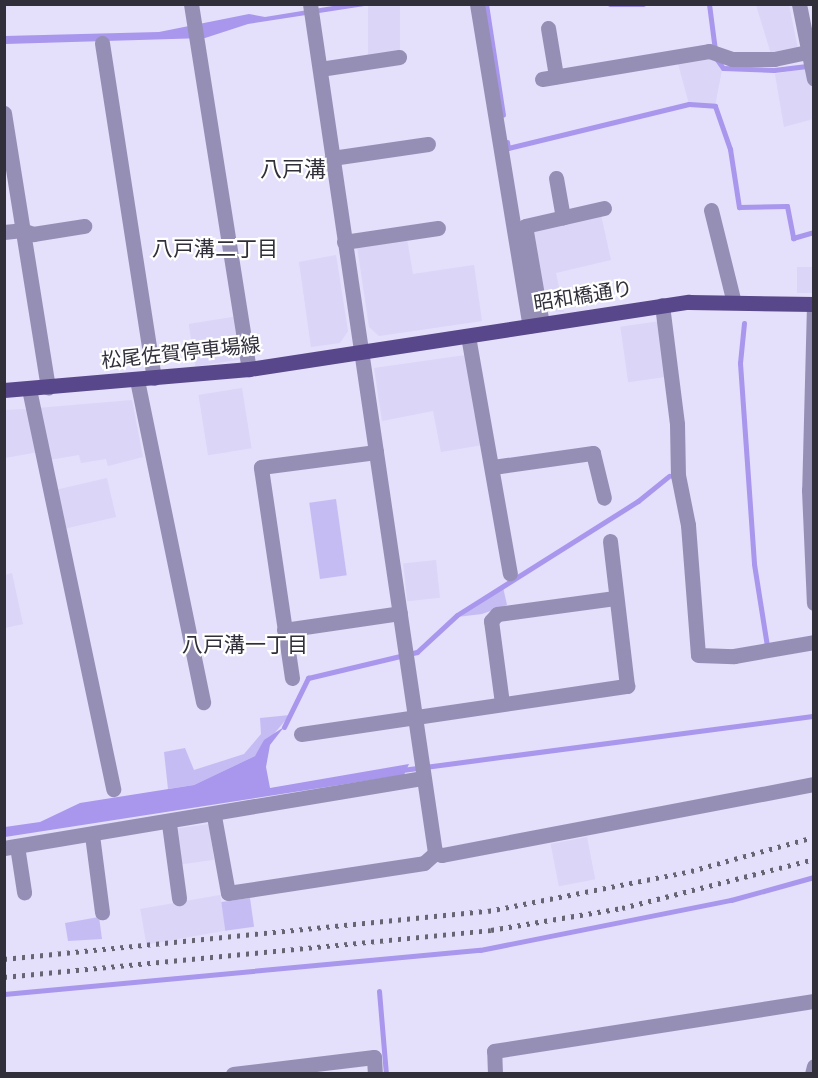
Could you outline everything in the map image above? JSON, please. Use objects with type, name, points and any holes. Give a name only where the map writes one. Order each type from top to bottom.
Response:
[{"type":"main road","name":"昭和橋通り","points":[[361,351],[662,305],[733,299],[813,304]]},
{"type":"main road","name":"松尾佐賀停車場線","points":[[4,390],[249,369],[361,351]]},
{"type":"street","points":[[191,4],[249,369]]},
{"type":"street","points":[[310,4],[435,853]]},
{"type":"street","points":[[477,4],[536,325]]},
{"type":"street","points":[[548,28],[549,78],[714,52],[732,59],[811,59],[799,4]]},
{"type":"street","points":[[102,44],[154,378]]},
{"type":"street","points":[[320,69],[399,57]]},
{"type":"street","points":[[4,113],[7,147],[48,387]]},
{"type":"street","points":[[332,158],[429,144]]},
{"type":"street","points":[[556,177],[563,217]]},
{"type":"street","points":[[536,325],[525,226],[604,208]]},
{"type":"street","points":[[711,210],[733,299]]},
{"type":"street","points":[[4,232],[22,230],[33,234],[84,226]]},
{"type":"street","points":[[344,242],[438,228]]},
{"type":"street","points":[[813,304],[809,490],[813,603]]},
{"type":"street","points":[[662,305],[698,655],[734,656],[813,642]]},
{"type":"street","points":[[468,336],[510,573]]},
{"type":"street","points":[[137,380],[203,702]]},
{"type":"street","points":[[29,389],[113,789]]},
{"type":"street","points":[[292,678],[261,467],[376,452]]},
{"type":"street","points":[[493,467],[593,453],[604,498]]},
{"type":"street","points":[[301,734],[414,715],[627,686],[610,541]]},
{"type":"street","points":[[502,703],[491,621],[497,614],[615,598]]},
{"type":"street","points":[[284,630],[400,613]]},
{"type":"street","points":[[24,892],[11,847],[169,824],[423,778]]},
{"type":"street","points":[[435,853],[442,855],[813,784]]},
{"type":"street","points":[[214,816],[228,894],[424,863],[435,853]]},
{"type":"street","points":[[169,824],[179,898]]},
{"type":"street","points":[[92,835],[102,912]]},
{"type":"street","points":[[495,1074],[494,1052],[813,1001]]},
{"type":"street","points":[[232,1074],[374,1057],[375,1074]]},
{"type":"street","points":[[812,1074],[813,1066]]},
{"type":"shaded area","points":[[339,5],[371,5],[248,24],[205,38],[5,44],[5,36],[159,32],[249,14],[265,17]]},
{"type":"shaded area","points":[[368,5],[400,5],[400,56],[368,56]]},
{"type":"shaded area","points":[[756,5],[789,5],[798,49],[771,54]]},
{"type":"shaded area","points":[[713,56],[722,70],[715,106],[689,104],[677,60]]},
{"type":"shaded area","points":[[813,67],[813,119],[784,127],[775,74]]},
{"type":"shaded area","points":[[601,215],[611,260],[556,273],[564,312],[545,310],[520,229]]},
{"type":"shaded area","points":[[407,239],[413,274],[474,265],[482,321],[379,336],[369,327],[357,246]]},
{"type":"shaded area","points":[[336,255],[348,331],[340,343],[311,347],[299,262]]},
{"type":"shaded area","points":[[797,267],[813,267],[813,293],[797,293]]},
{"type":"shaded area","points":[[245,315],[252,357],[195,366],[189,324]]},
{"type":"shaded area","points":[[661,321],[669,376],[628,382],[620,327]]},
{"type":"shaded area","points":[[466,355],[483,445],[441,452],[433,411],[382,421],[374,368]]},
{"type":"shaded area","points":[[242,388],[252,448],[208,455],[199,395]]},
{"type":"shaded area","points":[[132,400],[143,457],[108,466],[106,459],[81,463],[79,455],[49,460],[38,408]]},
{"type":"shaded area","points":[[29,409],[38,452],[5,458],[4,410]]},
{"type":"shaded area","points":[[107,478],[116,517],[63,529],[54,490]]},
{"type":"shaded area","points":[[336,499],[347,575],[320,579],[309,503]]},
{"type":"shaded area","points":[[436,560],[440,598],[407,601],[403,563]]},
{"type":"shaded area","points":[[12,573],[23,624],[5,628],[5,575]]},
{"type":"shaded area","points":[[503,587],[507,605],[482,614],[457,617]]},
{"type":"shaded area","points":[[290,715],[255,756],[194,785],[168,789],[164,752],[185,748],[194,770],[244,754],[261,734],[260,718]]},
{"type":"shaded area","points":[[284,727],[270,745],[266,767],[270,788],[409,764],[404,775],[5,837],[5,827],[40,822],[80,803],[194,785],[255,756],[264,740]]},
{"type":"shaded area","points":[[209,824],[214,860],[178,865],[173,829]]},
{"type":"shaded area","points":[[587,837],[595,879],[559,886],[551,844]]},
{"type":"shaded area","points":[[220,895],[226,930],[146,945],[140,909]]},
{"type":"shaded area","points":[[250,898],[254,927],[225,931],[221,902]]},
{"type":"shaded area","points":[[99,917],[102,939],[68,941],[65,923]]},
{"type":"waterway","points":[[486,4],[503,115]]},
{"type":"waterway","points":[[610,4],[643,4]]},
{"type":"waterway","points":[[709,4],[716,58],[723,68],[774,70],[809,66]]},
{"type":"waterway","points":[[507,142],[508,148],[689,104],[715,106],[730,149],[739,207],[787,206],[793,238],[814,232]]},
{"type":"waterway","points":[[744,323],[740,363],[754,564],[767,646]]},
{"type":"waterway","points":[[284,727],[308,678],[417,652],[457,615],[638,501],[669,476]]},
{"type":"waterway","points":[[402,770],[814,716]]},
{"type":"waterway","points":[[4,994],[480,950],[731,900],[814,877]]},
{"type":"waterway","points":[[379,991],[386,1074]]},
{"type":"railway","points":[[4,959],[488,911],[691,871],[814,837]]},
{"type":"railway","points":[[4,977],[491,930],[622,908],[814,859]]},
{"type":"district","name":"八戸溝","points":[[293,170]]},
{"type":"district","name":"八戸溝二丁目","points":[[215,249]]},
{"type":"district","name":"八戸溝一丁目","points":[[245,645]]}]
